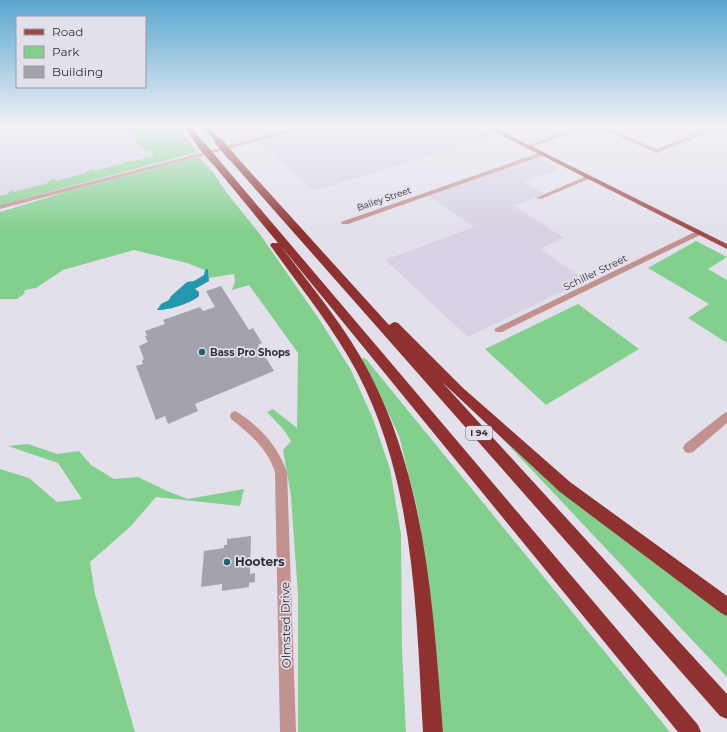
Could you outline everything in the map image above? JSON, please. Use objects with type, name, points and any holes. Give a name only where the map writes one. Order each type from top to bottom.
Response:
[{"type":"highway","name":"I 94","points":[[236,162],[727,709]]},
{"type":"highway","name":"I 94","points":[[218,164],[691,732]]},
{"type":"highway","points":[[218,164],[236,194],[271,238],[351,351],[372,390],[389,430],[407,496],[419,564],[433,732]]},
{"type":"highway","points":[[328,265],[392,325],[459,392],[565,487],[727,607]]},
{"type":"main road","points":[[559,162],[727,246]]},
{"type":"street","points":[[0,207],[173,162]]},
{"type":"street","name":"Bailey Street","points":[[345,222],[518,162]]},
{"type":"street","points":[[539,198],[589,177]]},
{"type":"street","name":"Schiller Street","points":[[499,330],[700,233]]},
{"type":"street","name":"Olmsted Drive","points":[[235,416],[263,438],[270,446],[277,458],[281,472],[288,732]]},
{"type":"street","points":[[689,448],[727,418]]},
{"type":"shaded area","points":[[0,162],[124,163],[56,181],[55,179],[49,183],[0,196]]},
{"type":"shaded area","points":[[282,162],[408,162],[313,191]]},
{"type":"shaded area","points":[[523,162],[546,162],[559,169],[524,182],[544,194],[514,206],[564,238],[540,249],[586,280],[468,337],[385,260],[474,227],[429,196]]},
{"type":"green space","points":[[160,162],[0,205],[0,196],[8,194],[10,191],[13,190],[14,192],[48,183],[49,180],[55,179],[56,181],[86,173],[92,169],[94,171],[124,163]]},
{"type":"green space","points":[[178,162],[203,162],[213,172],[226,192],[259,233],[319,319],[351,370],[373,419],[390,469],[401,534],[402,651],[406,732],[298,732],[298,596],[291,496],[283,450],[291,441],[283,429],[267,412],[273,409],[297,428],[298,353],[249,285],[232,290],[235,281],[234,274],[209,278],[208,270],[187,263],[134,250],[63,270],[36,288],[25,290],[24,294],[17,299],[0,299],[0,212],[69,191]]},
{"type":"green space","points":[[696,241],[727,257],[708,269],[727,280],[727,343],[688,318],[709,304],[648,268]]},
{"type":"green space","points":[[578,304],[639,349],[546,405],[485,349]]},
{"type":"green space","points":[[363,358],[366,359],[670,732],[443,732],[423,545],[417,508],[399,436],[362,360]]},
{"type":"green space","points":[[497,433],[727,614],[727,677]]},
{"type":"green space","points":[[28,444],[57,454],[79,451],[91,465],[114,479],[138,477],[188,499],[244,489],[240,506],[156,497],[130,527],[90,562],[95,594],[135,732],[0,732],[0,469],[29,478],[57,502],[82,499],[58,463],[8,446]]},
{"type":"water","points":[[208,269],[209,281],[195,289],[199,292],[199,296],[196,299],[179,306],[157,310],[161,304],[169,300],[171,296],[187,282],[194,281],[204,275],[205,270]]},
{"type":"building","name":"Bass Pro Shops","points":[[221,286],[249,330],[253,328],[262,343],[258,345],[274,371],[195,404],[198,411],[168,424],[165,416],[156,420],[136,366],[143,364],[142,360],[144,359],[139,346],[148,342],[145,336],[147,336],[145,331],[165,324],[163,320],[200,307],[203,311],[215,307],[206,291]]},
{"type":"building","name":"Hooters","points":[[251,536],[250,574],[255,573],[255,582],[249,583],[249,587],[222,591],[222,584],[201,587],[204,551],[224,548],[224,545],[227,545],[227,539]]},
{"type":"place","name":"Bass Pro Shops","points":[[202,352]]},
{"type":"place","name":"Hooters","points":[[227,562]]}]
